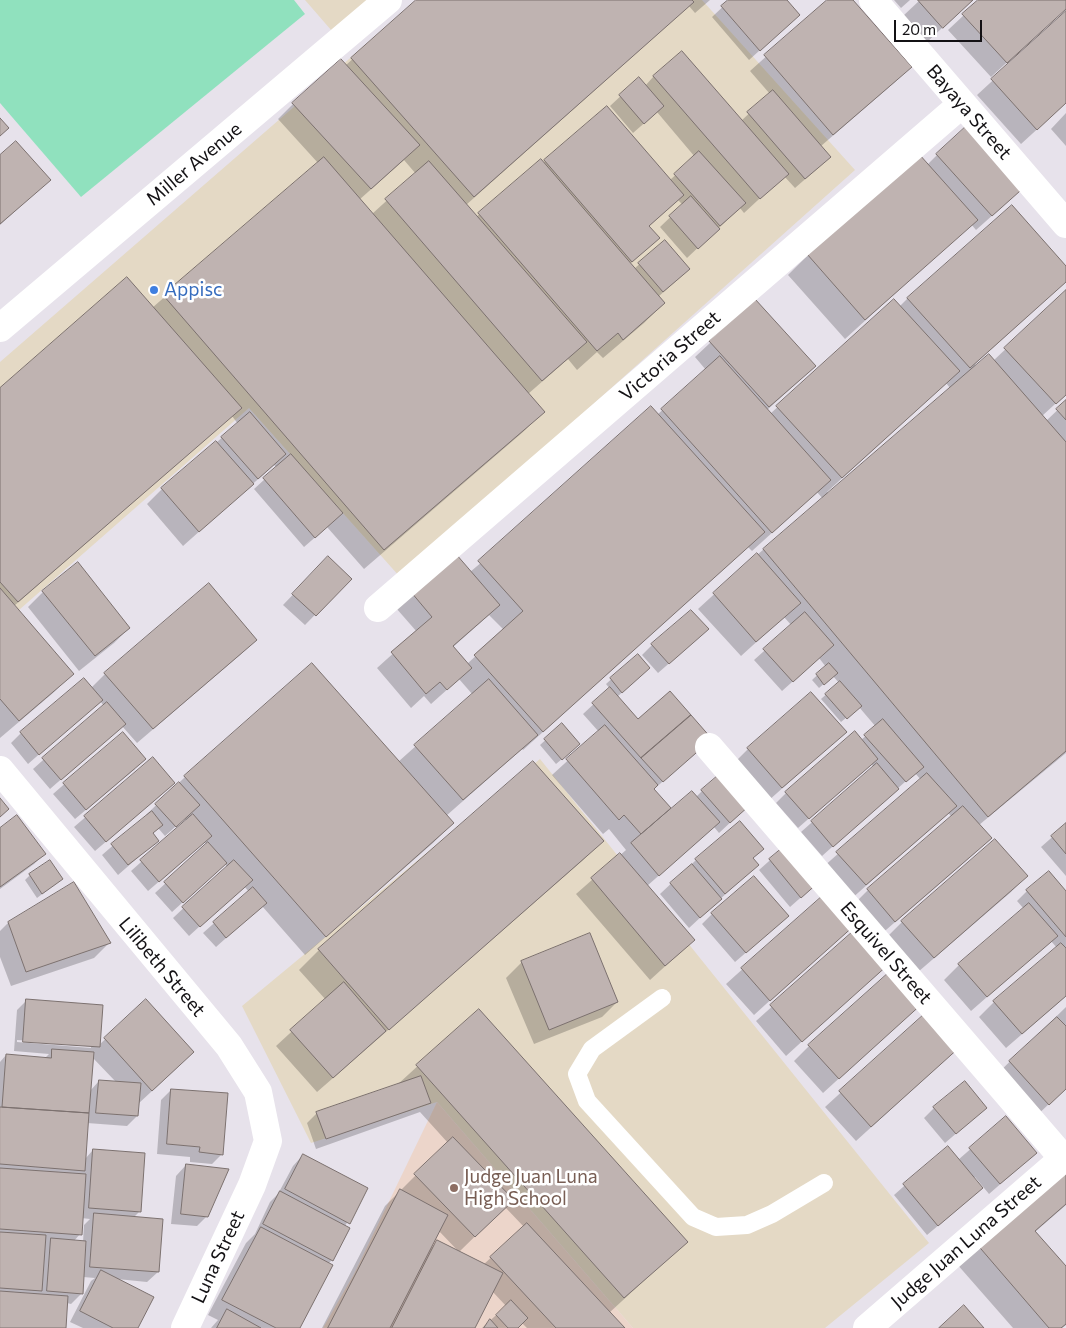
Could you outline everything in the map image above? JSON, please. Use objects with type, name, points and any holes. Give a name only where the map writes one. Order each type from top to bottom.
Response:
[{"type":"street","name":"Miller Avenue","points":[[0,328],[388,0]]},
{"type":"street","name":"Bayaya Street","points":[[873,0],[1066,224]]},
{"type":"street","name":"Victoria Street","points":[[378,608],[962,104]]},
{"type":"street","name":"Esquivel Street","points":[[710,747],[1065,1157]]},
{"type":"street","name":"Lilibeth Street","points":[[0,770],[230,1046],[258,1092],[268,1141],[252,1185]]},
{"type":"street","name":"Judge Juan Luna Street","points":[[867,1328],[1065,1157]]},
{"type":"street","name":"Luna Street","points":[[185,1328],[252,1185]]},
{"type":"lane","points":[[662,998],[592,1049],[577,1074],[587,1101],[693,1217],[716,1227],[747,1225],[772,1214],[824,1183]]},
{"type":"shaded area","points":[[305,0],[380,0],[338,38]]},
{"type":"shaded area","points":[[417,0],[702,0],[855,170],[400,577],[249,408],[19,610],[0,589],[0,362]]},
{"type":"shaded area","points":[[540,759],[929,1243],[825,1328],[633,1328],[437,1102],[311,1143],[242,1006]]},
{"type":"shaded area","name":"Judge Juan Luna High School","points":[[437,1102],[633,1328],[323,1328],[354,1274]]},
{"type":"green space","points":[[0,0],[294,0],[305,14],[81,197],[0,103]]},
{"type":"building","points":[[416,0],[692,0],[694,2],[474,197],[351,58]]},
{"type":"building","points":[[728,0],[787,0],[800,15],[760,51],[721,6]]},
{"type":"building","points":[[827,0],[853,0],[912,67],[833,135],[764,55]]},
{"type":"building","points":[[918,0],[973,0],[943,28]]},
{"type":"building","points":[[978,0],[1066,0],[1066,9],[1007,63],[962,14]]},
{"type":"building","points":[[1066,11],[1066,103],[1037,130],[991,79]]},
{"type":"building","points":[[682,51],[789,174],[760,199],[653,76]]},
{"type":"building","points":[[341,59],[420,145],[371,189],[292,103]]},
{"type":"building","points":[[639,77],[664,106],[644,124],[619,95]]},
{"type":"building","points":[[773,90],[831,157],[805,179],[747,112]]},
{"type":"building","points":[[607,106],[684,195],[649,226],[660,238],[632,262],[544,160]]},
{"type":"building","points":[[0,118],[9,128],[0,136]]},
{"type":"building","points":[[973,120],[1029,183],[992,216],[936,154]]},
{"type":"building","points":[[16,141],[51,180],[0,224],[0,155]]},
{"type":"building","points":[[699,151],[746,203],[720,226],[674,174]]},
{"type":"building","points":[[919,154],[978,220],[865,320],[807,254]]},
{"type":"building","points":[[324,157],[545,412],[384,550],[163,295]]},
{"type":"building","points":[[541,159],[665,303],[623,340],[618,333],[597,351],[478,213]]},
{"type":"building","points":[[429,161],[587,342],[542,381],[385,199]]},
{"type":"building","points":[[691,196],[720,229],[698,249],[669,216]]},
{"type":"building","points":[[1012,205],[1066,266],[1066,282],[970,368],[907,298]]},
{"type":"building","points":[[665,240],[690,269],[663,292],[638,263]]},
{"type":"building","points":[[127,277],[242,408],[18,602],[0,582],[0,388]]},
{"type":"building","points":[[1066,290],[1066,395],[1056,404],[1004,348]]},
{"type":"building","points":[[755,299],[816,366],[769,407],[709,341]]},
{"type":"building","points":[[894,299],[960,371],[842,478],[776,406]]},
{"type":"building","points":[[989,354],[1066,442],[1066,751],[988,817],[763,549]]},
{"type":"building","points":[[720,356],[831,480],[772,533],[661,409]]},
{"type":"building","points":[[1066,400],[1066,420],[1056,409]]},
{"type":"building","points":[[651,406],[765,532],[543,732],[474,655],[523,611],[478,561]]},
{"type":"building","points":[[250,412],[286,454],[258,479],[221,437]]},
{"type":"building","points":[[216,441],[254,484],[199,532],[161,488]]},
{"type":"building","points":[[291,454],[343,513],[315,538],[263,478]]},
{"type":"building","points":[[757,553],[801,603],[756,642],[713,593]]},
{"type":"building","points":[[456,554],[500,605],[453,646],[472,668],[447,690],[440,682],[426,694],[391,652],[432,617],[411,592]]},
{"type":"building","points":[[328,556],[352,579],[316,616],[292,594]]},
{"type":"building","points":[[78,562],[130,628],[95,656],[42,591]]},
{"type":"building","points":[[209,583],[257,640],[153,729],[104,673]]},
{"type":"building","points":[[0,588],[74,674],[19,721],[0,699]]},
{"type":"building","points":[[691,610],[709,629],[669,664],[651,644]]},
{"type":"building","points":[[805,612],[834,645],[793,682],[763,649]]},
{"type":"building","points":[[638,654],[650,668],[622,693],[610,678]]},
{"type":"building","points":[[312,663],[454,823],[326,937],[184,776]]},
{"type":"building","points":[[829,663],[838,673],[824,685],[816,674]]},
{"type":"building","points":[[84,678],[103,700],[39,755],[20,732]]},
{"type":"building","points":[[489,679],[538,735],[463,800],[414,745]]},
{"type":"building","points":[[840,681],[862,706],[847,719],[825,694]]},
{"type":"building","points":[[610,687],[638,719],[670,691],[691,715],[641,758],[592,703]]},
{"type":"building","points":[[811,692],[847,732],[782,788],[747,748]]},
{"type":"building","points":[[107,702],[126,724],[61,780],[42,758]]},
{"type":"building","points":[[691,715],[712,739],[663,782],[641,758]]},
{"type":"building","points":[[883,719],[924,767],[906,782],[864,735]]},
{"type":"building","points":[[562,723],[580,744],[562,760],[544,739]]},
{"type":"building","points":[[605,725],[658,785],[654,789],[671,808],[641,834],[624,815],[619,820],[566,759]]},
{"type":"building","points":[[855,731],[878,759],[809,819],[785,792]]},
{"type":"building","points":[[123,732],[146,759],[86,810],[63,783]]},
{"type":"building","points":[[153,757],[175,783],[106,842],[84,816]]},
{"type":"building","points":[[533,761],[604,841],[389,1030],[318,949]]},
{"type":"building","points":[[877,763],[899,789],[833,847],[811,821]]},
{"type":"building","points":[[721,773],[749,806],[730,823],[701,790]]},
{"type":"building","points":[[927,773],[957,806],[866,885],[836,852]]},
{"type":"building","points":[[179,782],[200,805],[176,827],[155,804]]},
{"type":"building","points":[[692,791],[720,822],[659,876],[631,843]]},
{"type":"building","points":[[0,798],[9,809],[0,817]]},
{"type":"building","points":[[963,806],[992,838],[895,922],[867,889]]},
{"type":"building","points":[[152,811],[163,825],[153,833],[159,841],[128,865],[111,844]]},
{"type":"building","points":[[193,814],[212,836],[159,882],[140,860]]},
{"type":"building","points":[[17,815],[46,854],[0,887],[0,828]]},
{"type":"building","points":[[740,821],[764,849],[753,858],[759,865],[725,894],[695,859]]},
{"type":"building","points":[[1066,823],[1066,854],[1051,836]]},
{"type":"building","points":[[995,839],[1028,876],[934,958],[901,921]]},
{"type":"building","points":[[208,842],[227,863],[183,903],[164,882]]},
{"type":"building","points":[[786,845],[819,882],[801,898],[769,859]]},
{"type":"building","points":[[620,853],[695,940],[665,966],[591,878]]},
{"type":"building","points":[[50,860],[63,879],[42,894],[29,874]]},
{"type":"building","points":[[234,860],[253,880],[200,927],[182,907]]},
{"type":"building","points":[[692,864],[722,899],[700,918],[670,883]]},
{"type":"building","points":[[1049,871],[1066,891],[1066,937],[1026,890]]},
{"type":"building","points":[[754,876],[789,916],[746,953],[711,913]]},
{"type":"building","points":[[74,882],[111,943],[26,972],[8,922]]},
{"type":"building","points":[[253,887],[267,903],[226,938],[213,922]]},
{"type":"building","points":[[827,892],[856,924],[770,1001],[741,968]]},
{"type":"building","points":[[1029,903],[1058,936],[987,997],[958,964]]},
{"type":"building","points":[[857,928],[889,964],[802,1042],[770,1005]]},
{"type":"building","points":[[590,933],[618,1002],[549,1030],[521,961]]},
{"type":"building","points":[[1061,943],[1066,948],[1066,996],[1022,1034],[993,1001]]},
{"type":"building","points":[[894,968],[924,1002],[839,1079],[808,1045]]},
{"type":"building","points":[[344,982],[386,1031],[333,1078],[290,1030]]},
{"type":"building","points":[[26,999],[103,1005],[100,1047],[23,1042]]},
{"type":"building","points":[[146,999],[194,1052],[152,1091],[104,1038]]},
{"type":"building","points":[[479,1009],[688,1242],[624,1298],[416,1065]]},
{"type":"building","points":[[929,1010],[961,1046],[871,1127],[839,1091]]},
{"type":"building","points":[[1057,1017],[1066,1026],[1066,1089],[1049,1105],[1009,1061]]},
{"type":"building","points":[[52,1049],[94,1052],[89,1113],[2,1107],[6,1054],[51,1058]]},
{"type":"building","points":[[421,1076],[431,1103],[326,1139],[316,1112]]},
{"type":"building","points":[[99,1080],[141,1083],[138,1116],[96,1113]]},
{"type":"building","points":[[965,1081],[987,1108],[956,1134],[933,1107]]},
{"type":"building","points":[[171,1089],[228,1093],[223,1155],[199,1152],[200,1147],[167,1144]]},
{"type":"building","points":[[0,1107],[89,1113],[85,1171],[0,1164]]},
{"type":"building","points":[[1006,1116],[1037,1153],[1000,1184],[969,1148]]},
{"type":"building","points":[[453,1137],[514,1200],[475,1237],[414,1174]]},
{"type":"building","points":[[948,1146],[983,1188],[938,1226],[903,1184]]},
{"type":"building","points":[[93,1149],[145,1153],[141,1212],[89,1208]]},
{"type":"building","points":[[303,1154],[368,1188],[350,1224],[285,1189]]},
{"type":"building","points":[[1066,1162],[1066,1204],[1035,1231],[1066,1266],[1066,1324],[1061,1328],[1049,1328],[975,1242]]},
{"type":"building","points":[[186,1164],[229,1169],[208,1217],[181,1214]]},
{"type":"building","points":[[0,1168],[86,1174],[82,1235],[0,1229]]},
{"type":"building","points":[[400,1189],[448,1215],[390,1328],[328,1328]]},
{"type":"building","points":[[280,1191],[350,1228],[333,1261],[263,1224]]},
{"type":"building","points":[[94,1213],[163,1219],[159,1272],[90,1267]]},
{"type":"building","points":[[527,1223],[625,1328],[556,1328],[490,1257]]},
{"type":"building","points":[[261,1227],[333,1265],[300,1328],[276,1328],[222,1300]]},
{"type":"building","points":[[0,1232],[46,1235],[42,1291],[0,1288]]},
{"type":"building","points":[[51,1238],[86,1241],[83,1294],[47,1291]]},
{"type":"building","points":[[437,1240],[503,1273],[475,1328],[392,1328]]},
{"type":"building","points":[[101,1270],[154,1297],[138,1328],[113,1328],[80,1311]]},
{"type":"building","points":[[0,1291],[68,1296],[66,1328],[0,1328]]},
{"type":"building","points":[[511,1300],[528,1318],[518,1328],[508,1328],[496,1315]]},
{"type":"building","points":[[964,1305],[984,1328],[939,1328]]},
{"type":"building","points":[[227,1309],[261,1328],[217,1328]]},
{"type":"building","points":[[490,1319],[498,1328],[484,1328]]},
{"type":"place","name":"Appisc","points":[[154,290]]},
{"type":"place","name":"Judge Juan Luna High School","points":[[454,1188]]}]
